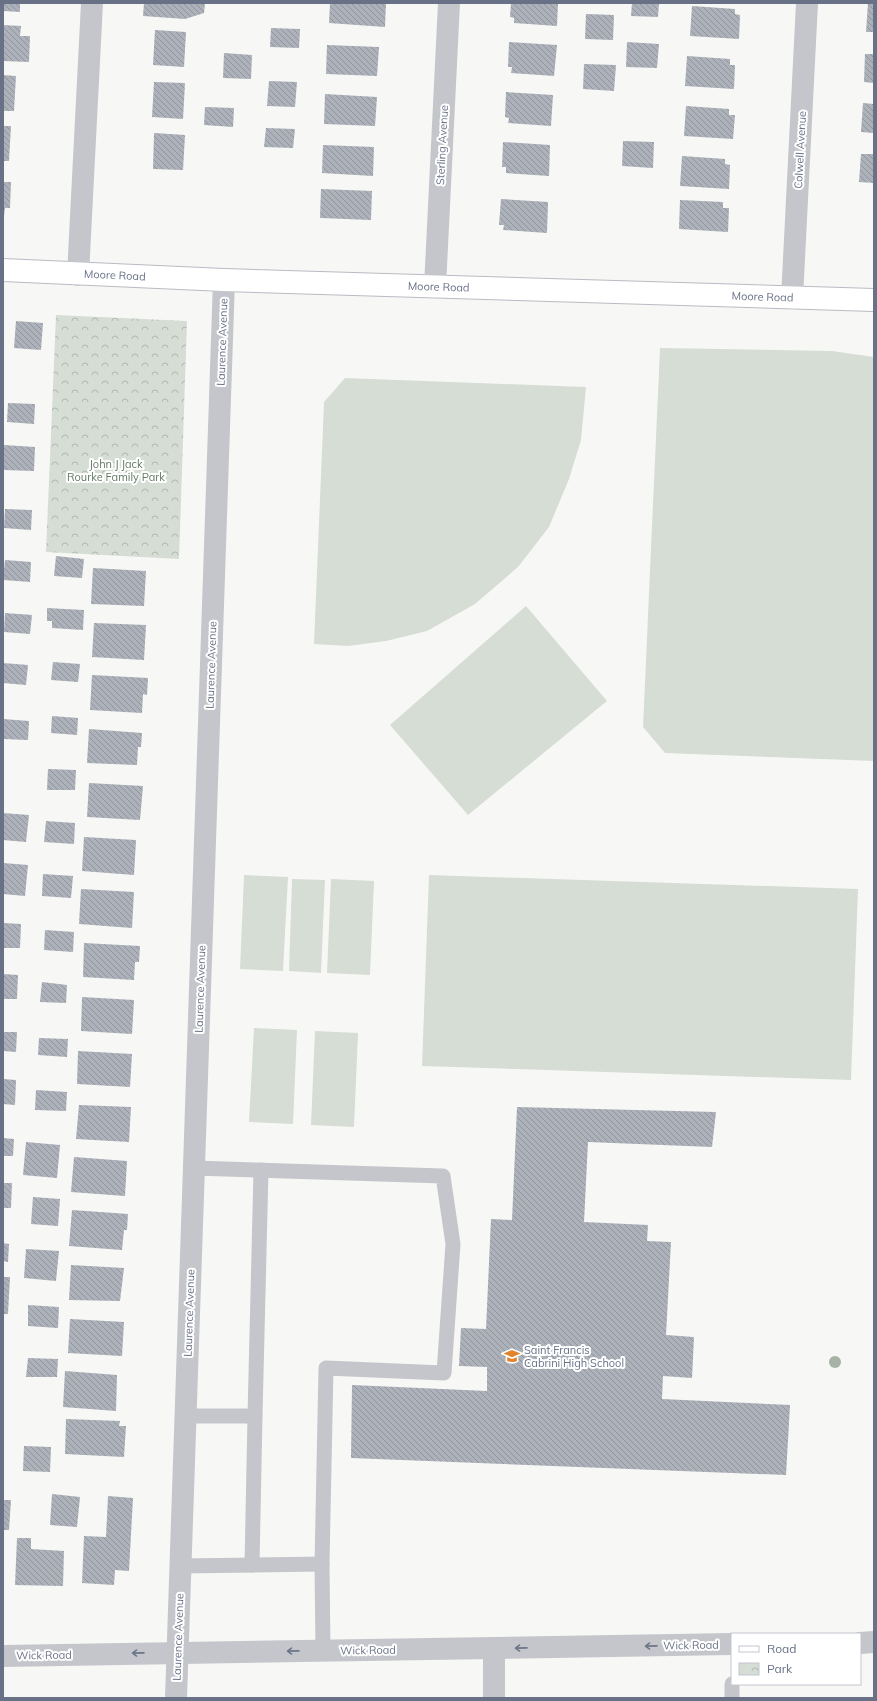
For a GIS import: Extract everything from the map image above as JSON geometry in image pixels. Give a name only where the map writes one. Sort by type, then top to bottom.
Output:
[{"type":"street","points":[[78,274],[92,3]]},
{"type":"street","name":"Sterling Avenue","points":[[435,287],[450,3]]},
{"type":"street","name":"Colwell Avenue","points":[[792,298],[808,3]]},
{"type":"street","name":"Moore Road","points":[[3,270],[224,280],[874,300]]},
{"type":"street","name":"Laurence Avenue","points":[[176,1698],[224,280]]},
{"type":"street","points":[[861,1642],[874,1642]]},
{"type":"street","name":"Wick Road","points":[[3,1656],[731,1644]]},
{"type":"street","points":[[494,1648],[494,1698]]},
{"type":"lane","points":[[194,1168],[443,1176],[453,1244],[444,1373],[326,1368],[322,1564],[322,1651]]},
{"type":"lane","points":[[252,1565],[261,1170]]},
{"type":"lane","points":[[186,1416],[255,1416]]},
{"type":"lane","points":[[180,1566],[322,1564]]},
{"type":"lane","points":[[732,1685],[732,1698]]},
{"type":"green space","name":"John J Jack Rourke Family Park","points":[[56,315],[187,321],[179,559],[46,552]]},
{"type":"green space","points":[[660,348],[832,351],[874,357],[874,761],[665,753],[643,727]]},
{"type":"green space","points":[[345,378],[586,387],[581,440],[569,479],[549,527],[518,567],[475,604],[427,631],[386,641],[348,646],[314,644],[324,402]]},
{"type":"green space","points":[[526,606],[607,701],[468,815],[390,725]]},
{"type":"green space","points":[[244,875],[288,877],[283,971],[240,969]]},
{"type":"green space","points":[[429,875],[858,889],[851,1080],[422,1066]]},
{"type":"green space","points":[[292,879],[325,880],[321,973],[289,971]]},
{"type":"green space","points":[[331,879],[374,881],[370,975],[327,973]]},
{"type":"green space","points":[[254,1028],[297,1030],[293,1124],[249,1122]]},
{"type":"green space","points":[[315,1031],[358,1033],[354,1127],[311,1125]]},
{"type":"building","points":[[3,3],[20,3],[20,12],[3,11]]},
{"type":"building","points":[[144,3],[205,3],[204,13],[185,19],[143,16]]},
{"type":"building","points":[[330,3],[386,3],[385,27],[329,23]]},
{"type":"building","points":[[511,3],[558,3],[557,26],[514,23],[514,18],[510,17]]},
{"type":"building","points":[[632,3],[659,3],[658,17],[631,16]]},
{"type":"building","points":[[868,3],[874,4],[874,32],[866,32]]},
{"type":"building","points":[[692,6],[735,9],[735,14],[740,15],[739,39],[690,36]]},
{"type":"building","points":[[586,14],[614,15],[613,40],[585,39]]},
{"type":"building","points":[[3,25],[21,26],[20,36],[30,36],[29,62],[3,61]]},
{"type":"building","points":[[271,28],[300,29],[299,48],[270,47]]},
{"type":"building","points":[[155,30],[186,32],[184,67],[153,65]]},
{"type":"building","points":[[509,42],[557,45],[554,76],[511,73],[512,67],[508,67]]},
{"type":"building","points":[[627,42],[659,44],[657,68],[626,67]]},
{"type":"building","points":[[327,45],[379,47],[377,76],[326,74]]},
{"type":"building","points":[[224,53],[252,55],[251,79],[223,78]]},
{"type":"building","points":[[865,54],[874,54],[874,83],[864,82]]},
{"type":"building","points":[[687,56],[730,59],[730,65],[735,65],[734,89],[685,86]]},
{"type":"building","points":[[584,64],[616,65],[614,91],[583,89]]},
{"type":"building","points":[[3,75],[16,76],[14,111],[3,111]]},
{"type":"building","points":[[269,81],[297,82],[295,107],[267,106]]},
{"type":"building","points":[[154,82],[185,83],[183,119],[152,117]]},
{"type":"building","points":[[506,92],[553,95],[551,126],[508,123],[509,118],[505,117]]},
{"type":"building","points":[[325,94],[377,97],[375,126],[324,124]]},
{"type":"building","points":[[863,103],[874,104],[874,133],[861,132]]},
{"type":"building","points":[[686,106],[729,109],[729,115],[735,115],[733,139],[684,136]]},
{"type":"building","points":[[205,107],[234,108],[233,127],[204,125]]},
{"type":"building","points":[[3,126],[11,126],[9,161],[3,161]]},
{"type":"building","points":[[266,128],[295,129],[293,148],[264,147]]},
{"type":"building","points":[[154,133],[185,135],[183,170],[153,169]]},
{"type":"building","points":[[623,141],[654,142],[653,168],[622,166]]},
{"type":"building","points":[[503,142],[550,145],[549,176],[506,173],[506,167],[502,167]]},
{"type":"building","points":[[323,145],[374,147],[373,176],[322,173]]},
{"type":"building","points":[[861,154],[874,154],[874,183],[859,182]]},
{"type":"building","points":[[682,156],[725,159],[725,164],[730,165],[729,189],[680,186]]},
{"type":"building","points":[[3,182],[11,182],[10,208],[5,208],[4,216]]},
{"type":"building","points":[[321,189],[372,191],[371,220],[320,218]]},
{"type":"building","points":[[501,199],[548,202],[547,233],[503,230],[504,225],[499,225]]},
{"type":"building","points":[[680,200],[723,202],[723,208],[729,208],[728,232],[679,229]]},
{"type":"building","points":[[16,321],[43,323],[41,350],[14,348]]},
{"type":"building","points":[[8,403],[35,404],[34,424],[7,422]]},
{"type":"building","points":[[4,445],[35,447],[34,471],[3,470]]},
{"type":"building","points":[[5,509],[32,510],[31,530],[4,528]]},
{"type":"building","points":[[56,556],[84,559],[82,578],[54,576]]},
{"type":"building","points":[[5,560],[31,562],[30,582],[3,580]]},
{"type":"building","points":[[93,568],[146,571],[144,606],[91,604]]},
{"type":"building","points":[[47,608],[84,610],[83,630],[52,628],[52,621],[47,621]]},
{"type":"building","points":[[5,613],[32,615],[30,634],[4,632]]},
{"type":"building","points":[[94,623],[146,625],[144,660],[92,657]]},
{"type":"building","points":[[53,662],[80,664],[78,682],[51,680]]},
{"type":"building","points":[[3,663],[28,665],[26,685],[3,683]]},
{"type":"building","points":[[92,675],[148,678],[147,695],[143,694],[142,713],[90,710]]},
{"type":"building","points":[[52,716],[78,718],[77,735],[51,733]]},
{"type":"building","points":[[3,719],[29,721],[28,740],[3,739]]},
{"type":"building","points":[[89,729],[142,733],[141,747],[138,747],[137,765],[87,763]]},
{"type":"building","points":[[48,769],[76,770],[75,790],[47,790]]},
{"type":"building","points":[[89,783],[143,786],[140,820],[87,817]]},
{"type":"building","points":[[3,813],[29,815],[26,842],[3,840]]},
{"type":"building","points":[[46,821],[75,823],[74,844],[44,842]]},
{"type":"building","points":[[84,837],[136,840],[134,875],[82,871]]},
{"type":"building","points":[[3,863],[28,865],[25,896],[3,894]]},
{"type":"building","points":[[43,874],[73,876],[71,898],[42,896]]},
{"type":"building","points":[[81,889],[134,892],[132,928],[79,924]]},
{"type":"building","points":[[3,923],[21,924],[20,948],[3,948]]},
{"type":"building","points":[[45,930],[74,932],[73,952],[44,950]]},
{"type":"building","points":[[84,943],[140,946],[139,962],[135,962],[134,980],[83,977]]},
{"type":"building","points":[[3,974],[18,975],[17,999],[3,999]]},
{"type":"building","points":[[42,982],[67,985],[66,1003],[40,1002]]},
{"type":"building","points":[[82,997],[134,1000],[132,1034],[81,1031]]},
{"type":"building","points":[[3,1032],[17,1032],[16,1052],[3,1051]]},
{"type":"building","points":[[39,1038],[68,1039],[67,1057],[38,1055]]},
{"type":"building","points":[[78,1051],[132,1054],[130,1087],[77,1084]]},
{"type":"building","points":[[3,1079],[16,1080],[15,1105],[3,1104]]},
{"type":"building","points":[[36,1090],[67,1092],[66,1111],[35,1110]]},
{"type":"building","points":[[79,1105],[131,1107],[129,1142],[76,1139]]},
{"type":"building","points":[[517,1107],[716,1112],[712,1147],[588,1142],[584,1222],[648,1225],[647,1241],[671,1242],[666,1335],[694,1337],[692,1378],[663,1376],[662,1399],[790,1405],[786,1475],[351,1458],[352,1385],[487,1391],[487,1367],[459,1366],[461,1328],[486,1329],[491,1219],[512,1220]]},
{"type":"building","points":[[3,1138],[14,1139],[13,1156],[3,1156]]},
{"type":"building","points":[[26,1142],[60,1145],[57,1178],[23,1175]]},
{"type":"building","points":[[74,1157],[127,1161],[125,1196],[71,1192]]},
{"type":"building","points":[[3,1183],[12,1183],[11,1208],[3,1208]]},
{"type":"building","points":[[33,1197],[60,1199],[58,1226],[31,1224]]},
{"type":"building","points":[[72,1210],[128,1214],[127,1230],[124,1230],[122,1250],[69,1246]]},
{"type":"building","points":[[3,1243],[9,1244],[8,1262],[3,1261]]},
{"type":"building","points":[[26,1249],[59,1251],[56,1281],[24,1278]]},
{"type":"building","points":[[71,1265],[124,1268],[120,1301],[69,1300]]},
{"type":"building","points":[[3,1277],[10,1277],[8,1314],[3,1314]]},
{"type":"building","points":[[28,1305],[59,1307],[58,1328],[28,1326]]},
{"type":"building","points":[[70,1319],[124,1322],[122,1356],[68,1353]]},
{"type":"building","points":[[28,1358],[58,1359],[57,1377],[26,1377]]},
{"type":"building","points":[[65,1371],[117,1375],[116,1411],[63,1407]]},
{"type":"building","points":[[66,1419],[120,1421],[119,1426],[126,1426],[124,1457],[65,1454]]},
{"type":"building","points":[[24,1446],[51,1447],[50,1472],[23,1471]]},
{"type":"building","points":[[52,1494],[80,1497],[77,1527],[50,1525]]},
{"type":"building","points":[[108,1496],[133,1498],[129,1571],[115,1570],[114,1585],[82,1583],[84,1536],[106,1537]]},
{"type":"building","points":[[3,1500],[11,1500],[9,1530],[3,1530]]},
{"type":"building","points":[[17,1538],[31,1538],[31,1549],[64,1551],[63,1586],[15,1585]]},
{"type":"place","name":"Saint Francis Cabrini High School","points":[[512,1356]]}]
